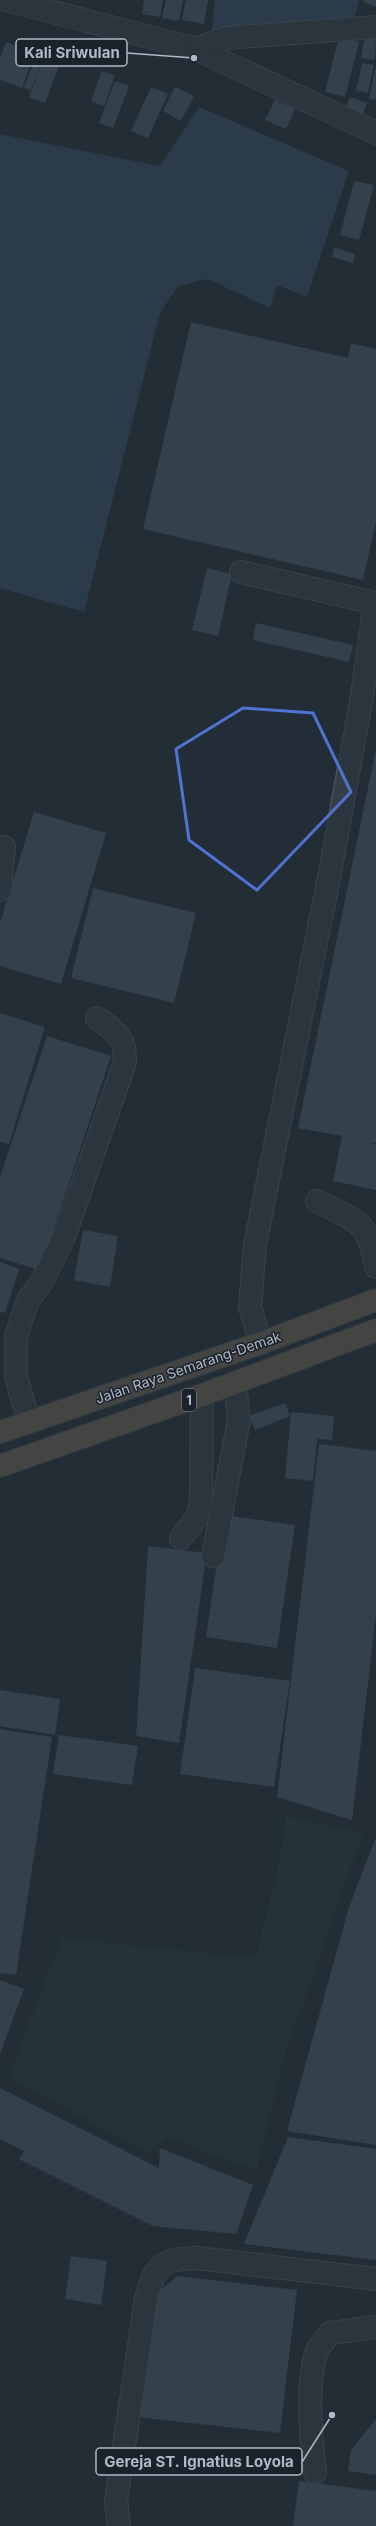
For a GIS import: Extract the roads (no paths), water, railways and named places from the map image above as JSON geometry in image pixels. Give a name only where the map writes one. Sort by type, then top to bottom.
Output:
[{"type":"highway","name":"Jalan Raya Semarang-Demak","points":[[0,1432],[261,1343],[376,1300]]},
{"type":"highway","name":"Jalan Raya Semarang-Demak","points":[[0,1466],[202,1395],[376,1330]]},
{"type":"street","points":[[6,0],[196,48],[376,133]]},
{"type":"street","points":[[196,48],[226,38],[376,27]]},
{"type":"street","points":[[241,572],[376,602],[361,702],[329,878],[255,1245],[250,1307],[261,1343]]},
{"type":"street","points":[[0,890],[4,848]]},
{"type":"street","points":[[29,1422],[16,1377],[16,1336],[28,1300],[40,1284],[64,1237],[125,1062],[126,1049],[119,1034],[97,1018]]},
{"type":"street","points":[[317,1200],[362,1225],[372,1242],[376,1267]]},
{"type":"street","points":[[213,1556],[239,1420],[235,1383]]},
{"type":"street","points":[[181,1538],[197,1517],[201,1501],[202,1395]]},
{"type":"street","points":[[119,2526],[116,2501],[146,2298],[154,2273],[174,2258],[197,2258],[376,2279]]},
{"type":"street","points":[[315,2472],[312,2447],[312,2377],[318,2350],[330,2333],[376,2327]]},
{"type":"water","points":[[215,0],[359,0],[354,21],[211,36]]},
{"type":"water","points":[[199,107],[349,171],[307,297],[277,285],[270,308],[208,279],[178,286],[160,313],[84,612],[0,588],[0,134],[160,166]]},
{"type":"place","name":"Kali Sriwulan","points":[[194,58]]},
{"type":"place","name":"Gereja ST. Ignatius Loyola","points":[[332,2415]]}]
